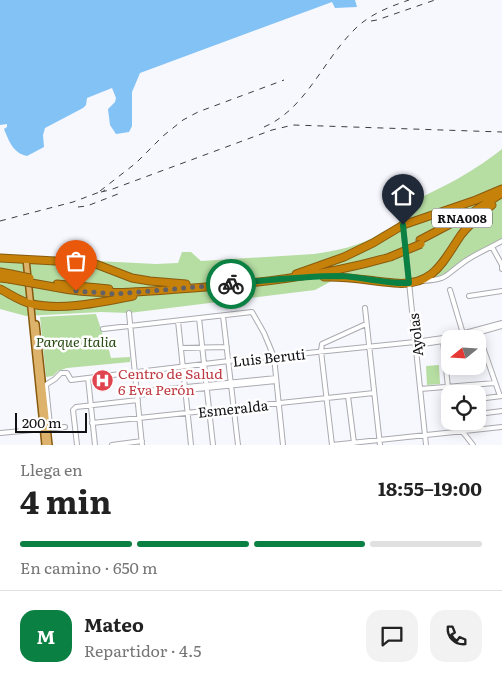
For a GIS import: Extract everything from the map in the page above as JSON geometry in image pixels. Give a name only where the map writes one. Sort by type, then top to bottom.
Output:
[{"type":"highway","name":"RNA008","points":[[403,225],[502,191]]},
{"type":"highway","name":"RNA008","points":[[420,242],[473,212],[502,191]]},
{"type":"highway","name":"RNA008","points":[[0,278],[10,277],[116,294],[297,276],[389,254],[456,227],[502,198]]},
{"type":"highway","points":[[409,283],[418,282],[436,271],[448,257],[462,234],[492,205]]},
{"type":"highway","points":[[297,276],[351,254],[403,225]]},
{"type":"highway","points":[[0,258],[27,259]]},
{"type":"highway","name":"RNA008","points":[[27,259],[93,263],[132,278],[186,284]]},
{"type":"highway","name":"RNA008","points":[[0,272],[10,277]]},
{"type":"highway","name":"RNA008","points":[[76,289],[113,290],[297,276],[341,276],[409,283]]},
{"type":"highway","points":[[0,289],[32,304],[68,306],[178,289]]},
{"type":"main road","points":[[27,259],[49,445]]},
{"type":"main road","points":[[32,304],[42,377],[46,428],[45,445]]},
{"type":"street","name":"Ayolas","points":[[403,225],[426,445]]},
{"type":"street","points":[[418,282],[445,278],[464,262],[502,241]]},
{"type":"street","points":[[492,247],[502,264],[502,269]]},
{"type":"street","points":[[450,290],[461,330]]},
{"type":"street","points":[[469,296],[502,291]]},
{"type":"street","points":[[365,308],[380,445]]},
{"type":"street","points":[[103,329],[252,312],[264,333],[274,357],[283,445]]},
{"type":"street","points":[[112,445],[142,443],[129,313]]},
{"type":"street","points":[[223,316],[238,445]]},
{"type":"street","points":[[199,318],[213,445]]},
{"type":"street","points":[[178,320],[191,445]]},
{"type":"street","points":[[366,324],[322,344],[321,351],[332,445],[474,430]]},
{"type":"street","points":[[484,330],[502,325]]},
{"type":"street","points":[[486,330],[502,325]]},
{"type":"street","points":[[416,343],[441,339]]},
{"type":"street","points":[[416,343],[441,341]]},
{"type":"street","name":"Luis Beruti","points":[[55,379],[61,373],[67,372],[71,380],[321,351],[416,343]]},
{"type":"street","points":[[180,348],[227,347]]},
{"type":"street","points":[[486,355],[501,396],[486,398]]},
{"type":"street","points":[[42,377],[44,380],[55,379]]},
{"type":"street","points":[[88,378],[95,445]]},
{"type":"street","points":[[46,428],[50,424],[46,386],[48,382],[55,379]]},
{"type":"street","points":[[77,445],[73,410],[76,407],[137,394],[276,379]]},
{"type":"street","points":[[469,385],[495,383]]},
{"type":"street","points":[[420,389],[441,388]]},
{"type":"street","points":[[119,391],[137,394]]},
{"type":"street","name":"Esmeralda","points":[[92,423],[374,393]]},
{"type":"street","points":[[348,396],[354,443]]},
{"type":"street","points":[[486,413],[502,411]]},
{"type":"street","points":[[0,433],[65,427]]},
{"type":"street","points":[[486,429],[502,427]]},
{"type":"street","points":[[462,432],[473,445]]},
{"type":"green space","points":[[502,149],[502,241],[464,261],[445,278],[409,283],[341,276],[315,290],[129,313],[101,312],[26,316],[0,309],[0,256],[156,264],[178,263],[182,252],[191,252],[201,261],[314,254],[339,250],[364,242],[395,226],[399,222],[398,208],[464,175]]},
{"type":"green space","name":"Parque Italia","points":[[96,314],[104,343],[109,350],[111,358],[130,357],[130,362],[67,368],[58,371],[53,376],[46,377],[40,317]]},
{"type":"green space","points":[[439,365],[440,384],[427,385],[426,366]]},
{"type":"water","points":[[0,0],[355,0],[357,7],[335,8],[332,2],[140,73],[132,92],[132,126],[129,132],[116,134],[110,125],[108,109],[115,102],[116,98],[112,88],[87,98],[86,105],[83,108],[45,128],[43,135],[44,147],[27,156],[18,152],[12,146],[4,129],[7,127],[7,124],[0,125]]},
{"type":"railway","points":[[264,127],[279,119],[303,96],[355,29],[367,19],[380,12],[409,0]]},
{"type":"railway","points":[[371,21],[435,0]]},
{"type":"railway","points":[[100,191],[136,163],[163,136],[183,120],[198,112],[284,80]]},
{"type":"railway","points":[[101,192],[272,130],[293,125],[502,132]]},
{"type":"railway","points":[[0,221],[73,202],[105,190]]},
{"type":"railway","points":[[78,207],[87,206],[118,194]]},
{"type":"way so far","points":[[76,291],[116,294],[231,284]]},
{"type":"place","name":"Centro de Salud 6 Eva Perón","points":[[102,381]]},
{"type":"route","points":[[231,284],[341,276],[409,283],[403,225]]}]
